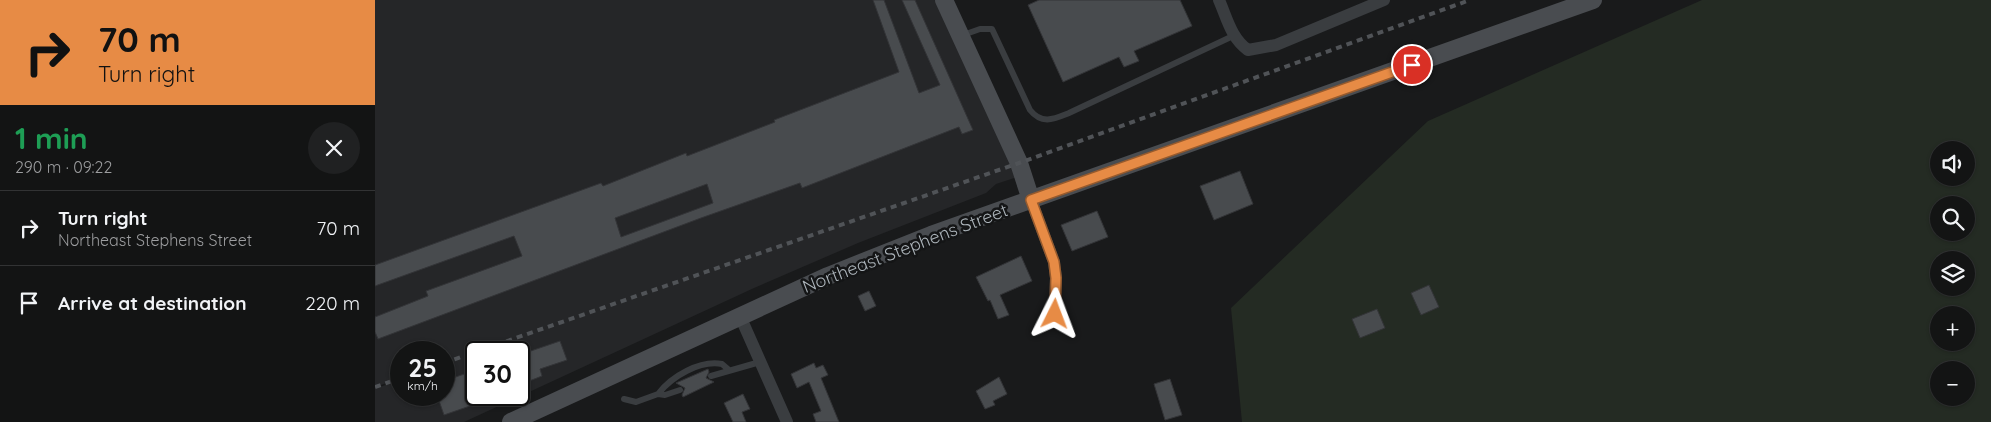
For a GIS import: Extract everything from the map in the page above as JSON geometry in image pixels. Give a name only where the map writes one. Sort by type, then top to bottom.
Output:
[{"type":"main road","points":[[944,0],[1019,163],[1031,200]]},
{"type":"main road","name":"Northeast Stephens Street","points":[[511,422],[829,276],[922,238],[1593,0]]},
{"type":"street","points":[[1219,0],[1233,36],[1239,44],[1248,50],[1276,45],[1384,0]]},
{"type":"street","points":[[1031,200],[1054,262],[1056,278],[1055,314]]},
{"type":"street","points":[[740,316],[787,422]]},
{"type":"lane","points":[[961,36],[980,28],[992,29],[1030,110],[1035,117],[1048,120],[1069,113],[1233,36]]},
{"type":"lane","points":[[711,376],[760,362]]},
{"type":"lane","points":[[625,399],[636,402],[658,394],[671,380],[706,363],[723,364],[729,370]]},
{"type":"lane","points":[[658,394],[665,395],[680,390]]},
{"type":"shaded area","points":[[375,0],[942,0],[1023,175],[996,184],[986,193],[858,243],[754,288],[530,392],[530,341],[465,341],[465,406],[499,406],[464,422],[375,422],[375,389],[390,383],[390,406],[455,406],[455,341],[390,341],[390,382],[375,387]]},
{"type":"shaded area","points":[[1702,0],[1991,0],[1991,422],[1242,422],[1231,308],[1428,121]]},
{"type":"building","points":[[873,0],[884,0],[919,93],[940,85],[902,0],[915,0],[973,130],[962,134],[959,127],[802,188],[800,183],[701,218],[378,339],[375,332],[375,317],[428,296],[426,291],[522,256],[514,236],[375,286],[375,265],[601,183],[603,186],[686,153],[687,156],[899,72]],"holes":[[[707,184],[713,203],[621,237],[615,218]]]},
{"type":"building","points":[[1039,0],[1180,0],[1192,26],[1134,51],[1139,61],[1124,67],[1119,57],[1063,82],[1028,5]]},
{"type":"building","points":[[1240,171],[1253,204],[1214,220],[1200,186]]},
{"type":"building","points":[[1097,211],[1108,237],[1072,251],[1061,225]]},
{"type":"building","points":[[1021,256],[1032,281],[1000,295],[1009,315],[998,319],[990,300],[988,301],[976,277]]},
{"type":"building","points":[[1429,285],[1439,307],[1421,315],[1411,293]]},
{"type":"building","points":[[869,291],[876,306],[865,311],[858,296]]},
{"type":"building","points":[[1377,309],[1385,328],[1360,338],[1352,319]]},
{"type":"building","points":[[560,341],[567,360],[540,369],[542,376],[530,381],[530,351]]},
{"type":"building","points":[[814,363],[816,368],[823,365],[828,375],[821,378],[839,422],[816,422],[813,414],[821,411],[809,382],[797,388],[791,374]]},
{"type":"building","points":[[708,369],[709,372],[706,378],[714,382],[683,397],[685,388],[676,383]]},
{"type":"building","points":[[465,374],[465,406],[470,406],[444,415],[441,406],[455,406],[455,377]]},
{"type":"building","points":[[999,377],[1007,394],[993,401],[995,405],[985,409],[976,391]]},
{"type":"building","points":[[1170,379],[1182,415],[1165,420],[1154,384]]},
{"type":"building","points":[[743,394],[750,409],[742,412],[746,422],[733,422],[724,403]]},
{"type":"railway","points":[[455,359],[1019,163],[1470,0]]},
{"type":"railway","points":[[375,387],[390,382]]},
{"type":"route","points":[[1055,314],[1056,278],[1054,262],[1031,200],[1412,65]]}]
